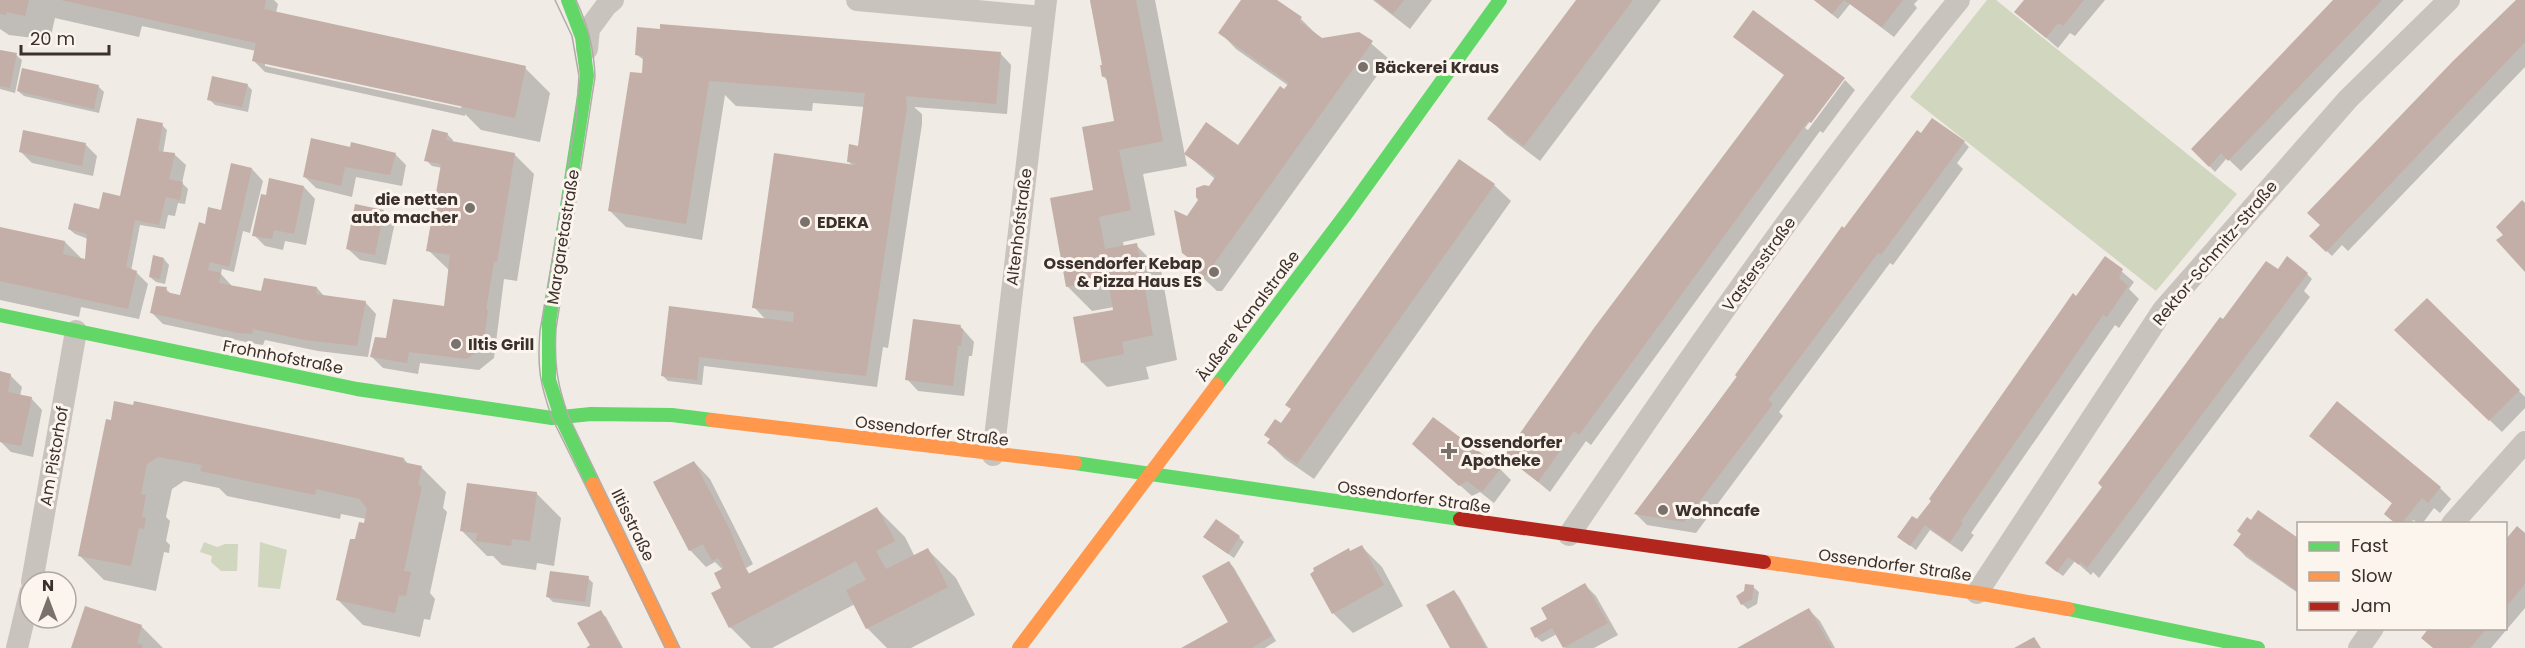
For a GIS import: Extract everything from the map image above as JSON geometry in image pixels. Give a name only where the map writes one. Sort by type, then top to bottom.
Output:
[{"type":"street","name":"Margaretastraße","points":[[561,417],[549,380],[549,323],[582,121],[587,76],[581,31],[568,0]]},
{"type":"street","name":"Margaretastraße","points":[[586,55],[589,29],[606,6],[614,0]]},
{"type":"street","points":[[857,0],[1044,8]]},
{"type":"street","name":"Äußere Kanalstraße","points":[[1019,648],[1349,210],[1500,0]]},
{"type":"street","name":"Vastersstraße","points":[[1569,535],[1684,365],[1895,78],[1959,0]]},
{"type":"street","name":"Rektor-Schmitz-Straße","points":[[1977,593],[2163,310],[2348,99],[2449,0]]},
{"type":"street","name":"Altenhofstraße","points":[[993,455],[1044,8]]},
{"type":"street","name":"Frohnhofstraße","points":[[0,315],[388,395],[561,417]]},
{"type":"street","name":"Am Pistorhof","points":[[34,570],[76,331]]},
{"type":"street","name":"Ossendorfer Straße","points":[[561,417],[591,414],[672,416],[1149,475],[1977,593],[2110,616],[2258,648]]},
{"type":"street","name":"Iltisstraße","points":[[561,417],[672,648]]},
{"type":"street","points":[[2454,522],[2525,442]]},
{"type":"street","points":[[17,648],[21,630]]},
{"type":"street","points":[[2359,648],[2372,630]]},
{"type":"green space","points":[[1987,0],[1996,0],[2237,194],[2156,291],[1910,97]]},
{"type":"green space","points":[[204,542],[217,547],[225,544],[238,544],[237,571],[221,571],[211,562],[212,556],[200,552]]},
{"type":"green space","points":[[260,542],[287,550],[280,589],[258,587]]},
{"type":"building","points":[[0,0],[29,0],[25,16],[7,12],[6,15],[0,14]]},
{"type":"building","points":[[61,0],[266,0],[264,9],[526,66],[515,118],[252,61],[256,43]]},
{"type":"building","points":[[1090,0],[1136,0],[1163,141],[1119,150],[1131,210],[1099,217],[1105,249],[1137,243],[1153,335],[1122,342],[1124,354],[1081,363],[1073,317],[1113,310],[1108,279],[1066,287],[1050,198],[1093,190],[1082,127],[1114,121],[1106,76],[1102,77],[1100,65],[1102,65]]},
{"type":"building","points":[[1241,0],[1277,0],[1302,17],[1299,21],[1322,38],[1359,32],[1373,41],[1206,275],[1199,276],[1197,264],[1182,253],[1174,210],[1187,216],[1198,200],[1196,188],[1209,186],[1216,176],[1184,154],[1206,122],[1238,145],[1280,86],[1284,89],[1289,83],[1218,33]]},
{"type":"building","points":[[1375,0],[1404,0],[1393,14]]},
{"type":"building","points":[[1576,0],[1633,0],[1524,146],[1487,119]]},
{"type":"building","points":[[1814,0],[1844,0],[1832,14]]},
{"type":"building","points":[[1844,0],[1903,0],[1882,27]]},
{"type":"building","points":[[2024,0],[2084,0],[2063,26],[2058,23],[2046,38],[2014,12]]},
{"type":"building","points":[[2333,0],[2382,0],[2228,161],[2221,153],[2209,167],[2191,149]]},
{"type":"building","points":[[2516,0],[2525,0],[2525,42],[2326,252],[2309,236],[2320,225],[2307,213],[2453,61]]},
{"type":"building","points":[[1753,10],[1845,78],[1811,123],[1808,121],[1579,435],[1574,431],[1538,482],[1504,456],[1594,328],[1784,75],[1733,37]]},
{"type":"building","points":[[660,24],[1001,52],[996,104],[906,96],[907,107],[866,376],[699,357],[697,380],[661,376],[669,306],[793,322],[794,312],[752,308],[774,153],[855,165],[855,163],[847,162],[849,144],[858,146],[865,93],[709,81],[686,224],[608,211],[630,72],[642,73],[643,56],[635,55],[637,27],[660,29]]},
{"type":"building","points":[[0,50],[17,53],[10,88],[0,86]]},
{"type":"building","points":[[22,68],[99,85],[94,109],[17,91]]},
{"type":"building","points":[[212,76],[248,84],[242,107],[207,100]]},
{"type":"building","points":[[137,118],[163,123],[158,151],[175,153],[169,179],[183,182],[180,200],[166,197],[159,225],[135,220],[126,267],[137,271],[128,309],[0,281],[0,227],[65,241],[63,254],[85,259],[87,234],[68,229],[74,203],[99,209],[103,192],[120,196]]},
{"type":"building","points":[[1932,118],[1965,141],[1881,255],[1878,253],[1768,400],[1773,404],[1684,522],[1634,514],[1737,377],[1735,375],[1842,226],[1844,228],[1917,130],[1921,133]]},
{"type":"building","points":[[432,129],[448,133],[446,140],[515,153],[497,262],[494,262],[486,310],[488,310],[483,347],[467,359],[409,352],[407,363],[370,357],[375,337],[386,338],[393,299],[444,306],[450,255],[426,251],[441,164],[424,161]]},
{"type":"building","points":[[23,130],[86,143],[82,166],[19,152]]},
{"type":"building","points":[[311,138],[350,147],[351,142],[396,153],[390,175],[345,167],[341,186],[303,177]]},
{"type":"building","points":[[1459,159],[1495,184],[1297,464],[1267,443],[1270,439],[1264,435],[1275,419],[1281,423],[1291,409],[1285,405]]},
{"type":"building","points":[[231,163],[252,168],[229,267],[210,262],[208,270],[221,273],[219,283],[261,291],[264,278],[317,287],[316,294],[366,301],[357,346],[305,340],[253,329],[252,334],[238,333],[150,313],[156,286],[167,287],[166,292],[180,295],[199,222],[205,224],[208,207],[221,210]]},
{"type":"building","points":[[269,178],[304,186],[294,234],[274,230],[272,239],[252,236],[261,194],[266,195]]},
{"type":"building","points":[[2522,200],[2525,203],[2525,272],[2496,240],[2503,235],[2496,227]]},
{"type":"building","points":[[355,204],[384,210],[375,255],[346,249]]},
{"type":"building","points":[[153,255],[164,258],[160,279],[149,277]]},
{"type":"building","points":[[2105,256],[2123,269],[2119,278],[2128,286],[2107,317],[2103,315],[1961,521],[1963,523],[1950,542],[1925,525],[1910,546],[1897,537],[1912,516],[1917,519],[1931,501],[1929,499],[2073,293],[2076,296]]},
{"type":"building","points":[[2287,256],[2308,273],[2087,568],[2068,557],[2057,572],[2045,563],[2102,487],[2098,483],[2220,317],[2223,319],[2266,261],[2278,269]]},
{"type":"building","points":[[2427,298],[2520,390],[2489,421],[2394,330]]},
{"type":"building","points":[[913,319],[961,325],[960,328],[963,329],[961,346],[958,345],[953,386],[905,380]]},
{"type":"building","points":[[0,371],[11,374],[8,392],[32,397],[21,446],[0,442]]},
{"type":"building","points":[[114,401],[133,405],[134,401],[326,441],[404,458],[403,462],[422,466],[418,485],[422,486],[404,571],[411,572],[406,596],[399,595],[395,613],[336,600],[350,539],[355,539],[359,522],[364,523],[367,509],[360,499],[316,489],[315,495],[200,471],[202,465],[158,457],[147,464],[141,494],[146,495],[142,517],[146,518],[144,529],[139,528],[131,566],[78,556],[106,419],[111,420]]},
{"type":"building","points":[[2337,401],[2441,487],[2428,503],[2422,498],[2403,522],[2394,522],[2384,514],[2392,503],[2309,436]]},
{"type":"building","name":"Ossendorfer Apotheke","points":[[1433,417],[1501,468],[1482,492],[1467,481],[1459,486],[1412,444]]},
{"type":"building","points":[[694,461],[730,530],[748,574],[877,507],[895,541],[876,551],[886,569],[928,548],[948,587],[866,629],[846,590],[866,580],[856,561],[729,628],[711,593],[721,588],[714,573],[724,568],[718,558],[712,561],[703,544],[689,551],[653,482]]},
{"type":"building","points":[[467,483],[537,492],[530,541],[512,539],[511,546],[476,541],[477,533],[460,531]]},
{"type":"building","points":[[2258,510],[2297,537],[2297,591],[2233,545],[2241,534],[2237,531],[2247,517],[2251,520]]},
{"type":"building","points":[[1216,519],[1240,536],[1228,554],[1203,537]]},
{"type":"building","points":[[2517,526],[2525,533],[2525,584],[2507,606],[2507,538]]},
{"type":"building","points":[[1362,545],[1384,585],[1332,614],[1310,574],[1314,571],[1313,568],[1349,548],[1350,551]]},
{"type":"building","points":[[1229,561],[1272,636],[1251,648],[1181,648],[1228,622],[1202,576]]},
{"type":"building","points":[[550,571],[589,576],[585,602],[546,597]]},
{"type":"building","points":[[1585,583],[1608,623],[1563,648],[1552,628],[1535,638],[1530,628],[1547,619],[1541,608]]},
{"type":"building","points":[[1745,584],[1754,585],[1752,599],[1741,605],[1736,596],[1744,591]]},
{"type":"building","points":[[1454,590],[1486,648],[1450,648],[1426,605]]},
{"type":"building","points":[[85,606],[142,625],[137,643],[143,645],[142,648],[71,648]]},
{"type":"building","points":[[1809,608],[1832,648],[1737,648],[1787,620]]},
{"type":"building","points":[[601,610],[622,648],[586,648],[590,645],[577,623]]},
{"type":"building","points":[[2427,630],[2485,630],[2470,648],[2433,648],[2421,638]]},
{"type":"building","points":[[2034,637],[2041,648],[2014,648]]},
{"type":"tram line","points":[[555,0],[572,36],[579,76],[576,120],[540,331],[540,375],[552,418],[666,648]]},
{"type":"tram line","points":[[576,0],[590,37],[595,77],[556,329],[557,374],[569,417],[680,648]]},
{"type":"traffic: fast","points":[[568,0],[582,37],[587,76],[549,323],[549,380],[561,417],[593,484]]},
{"type":"traffic: fast","points":[[1217,385],[1349,210],[1500,0]]},
{"type":"traffic: fast","points":[[0,315],[357,389],[552,418],[591,414],[672,415],[712,420]]},
{"type":"traffic: fast","points":[[1075,463],[1460,519]]},
{"type":"traffic: fast","points":[[2068,609],[2258,648]]},
{"type":"traffic: slow","points":[[1019,648],[1217,385]]},
{"type":"traffic: slow","points":[[712,420],[1075,463]]},
{"type":"traffic: slow","points":[[593,484],[672,648]]},
{"type":"traffic: slow","points":[[1764,562],[1977,593],[2068,609]]},
{"type":"traffic: jam","points":[[1460,519],[1764,562]]},
{"type":"place","name":"Bäckerei Kraus","points":[[1363,67]]},
{"type":"place","name":"die netten auto macher","points":[[470,208]]},
{"type":"place","name":"EDEKA","points":[[805,222]]},
{"type":"place","name":"Ossendorfer Kebap & Pizza Haus ES","points":[[1214,272]]},
{"type":"place","name":"Iltis Grill","points":[[456,344]]},
{"type":"place","name":"Ossendorfer Apotheke","points":[[1449,451]]},
{"type":"place","name":"Wohncafe","points":[[1663,510]]}]
